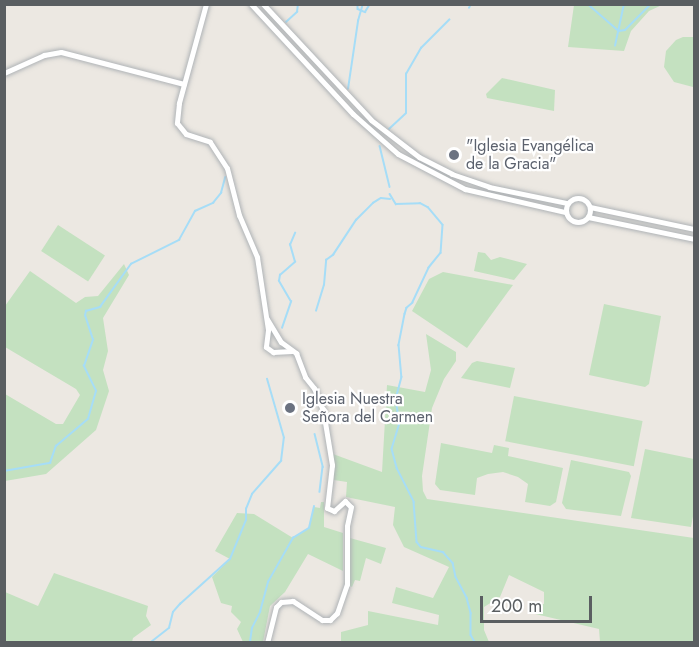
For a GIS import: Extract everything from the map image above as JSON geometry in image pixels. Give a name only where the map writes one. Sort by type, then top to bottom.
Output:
[{"type":"main road","points":[[206,4],[178,103],[179,127],[186,134],[210,142],[227,168],[239,215],[257,257],[267,319],[268,349],[294,351]]},
{"type":"main road","points":[[251,4],[374,135],[398,154],[450,183],[486,195],[565,212],[575,222],[588,217],[694,239]]},
{"type":"main road","points":[[263,4],[340,88],[390,136],[419,157],[452,174],[489,187],[567,203],[579,197],[585,200],[590,207],[694,229]]},
{"type":"main road","points":[[4,73],[44,55],[61,52],[184,84]]},
{"type":"main road","points":[[334,94],[340,88]]},
{"type":"main road","points":[[565,212],[567,203]]},
{"type":"main road","points":[[588,217],[590,207]]},
{"type":"main road","points":[[267,319],[279,340],[294,351],[305,377],[317,393],[327,427],[332,465],[327,508],[334,511],[345,501],[351,507],[348,526],[347,584],[336,614],[330,620],[316,618],[293,600],[280,602],[276,607],[267,642]]},
{"type":"main road","points":[[268,339],[279,340]]},
{"type":"main road","points":[[277,351],[279,340]]},
{"type":"green space","points":[[574,4],[662,5],[649,11],[631,31],[624,51],[568,47]]},
{"type":"green space","points":[[683,37],[694,37],[693,87],[674,82],[664,67],[666,51],[676,40]]},
{"type":"green space","points":[[502,78],[555,90],[554,111],[487,98],[486,94]]},
{"type":"green space","points":[[58,225],[105,255],[88,281],[41,251]]},
{"type":"green space","points":[[478,252],[485,253],[491,260],[500,257],[527,264],[514,280],[474,271]]},
{"type":"green space","points":[[124,264],[129,275],[103,318],[108,351],[103,370],[109,391],[96,430],[46,474],[5,481],[5,394],[56,424],[63,424],[80,395],[76,389],[5,347],[5,306],[30,271],[76,303],[85,297],[98,296]]},
{"type":"green space","points":[[443,272],[513,285],[467,348],[412,311],[429,279]]},
{"type":"green space","points":[[604,304],[661,316],[649,384],[645,387],[589,375]]},
{"type":"green space","points":[[426,334],[456,352],[456,361],[444,379],[432,408],[422,476],[423,491],[427,499],[694,538],[694,642],[600,642],[599,629],[531,613],[531,603],[544,604],[544,592],[509,575],[500,597],[484,607],[484,630],[489,642],[341,642],[341,632],[368,625],[368,611],[438,625],[439,615],[392,603],[396,587],[433,598],[449,567],[404,547],[393,525],[395,507],[346,497],[347,482],[334,480],[333,454],[382,472],[387,385],[425,392],[431,370]]},
{"type":"green space","points":[[477,361],[515,368],[510,388],[461,378],[472,363]]},
{"type":"green space","points":[[514,396],[643,421],[634,466],[505,441]]},
{"type":"green space","points":[[441,443],[492,453],[494,445],[509,448],[508,456],[563,468],[556,502],[550,506],[525,502],[528,484],[518,477],[503,472],[477,478],[475,495],[440,490],[435,484]]},
{"type":"green space","points":[[645,449],[694,459],[694,511],[691,527],[631,518]]},
{"type":"green space","points":[[571,460],[629,472],[631,476],[621,516],[566,509],[562,503]]},
{"type":"green space","points":[[321,502],[324,502],[324,527],[343,533],[343,571],[308,554],[285,592],[270,606],[263,642],[243,642],[237,629],[241,622],[231,612],[232,606],[221,603],[212,577],[230,559],[215,551],[237,513],[254,514],[293,538],[309,528],[314,507],[320,508]]},
{"type":"green space","points":[[350,538],[386,548],[381,564],[366,558],[360,581],[355,580],[352,587],[350,586]]},
{"type":"green space","points":[[54,573],[148,606],[146,616],[151,625],[133,638],[132,642],[5,642],[5,592],[38,606]]},
{"type":"waterway","points":[[286,22],[297,12],[298,4]]},
{"type":"waterway","points":[[358,4],[358,9],[365,12],[370,4]]},
{"type":"waterway","points":[[348,89],[358,21],[363,4]]},
{"type":"waterway","points":[[469,8],[471,4]]},
{"type":"waterway","points":[[588,4],[619,31],[625,30],[651,4]]},
{"type":"waterway","points":[[615,46],[624,4]]},
{"type":"waterway","points":[[389,129],[406,113],[406,74],[421,48],[449,20]]},
{"type":"waterway","points":[[380,146],[390,187]]},
{"type":"waterway","points":[[4,471],[50,463],[56,446],[88,419],[96,391],[84,366],[93,340],[85,316],[86,311],[100,307],[131,264],[179,240],[195,211],[213,203],[221,193],[225,178]]},
{"type":"waterway","points":[[390,194],[396,204],[420,203],[428,207],[443,225],[441,253],[429,268],[413,303],[407,308],[405,314],[399,345],[402,377],[396,399],[400,423],[392,449],[397,468],[414,502],[417,542],[421,547],[443,552],[453,563],[456,577],[467,598],[471,613],[471,635],[475,642]]},
{"type":"waterway","points":[[316,311],[324,285],[326,260],[333,255],[356,220],[373,203],[381,198],[390,199]]},
{"type":"waterway","points":[[282,328],[291,302],[279,281],[280,275],[295,262],[290,245],[295,233]]},
{"type":"waterway","points":[[151,642],[169,628],[173,612],[180,604],[230,559],[246,520],[246,509],[252,494],[281,461],[284,438],[267,379]]},
{"type":"waterway","points":[[315,434],[323,467],[320,492]]},
{"type":"waterway","points":[[250,642],[252,628],[260,612],[268,582],[293,538],[309,528],[314,507]]},
{"type":"place","name":"\"Iglesia Evangélica de la Gracia\"","points":[[454,155]]},
{"type":"place","name":"Iglesia Nuestra Señora del Carmen","points":[[290,408]]}]
